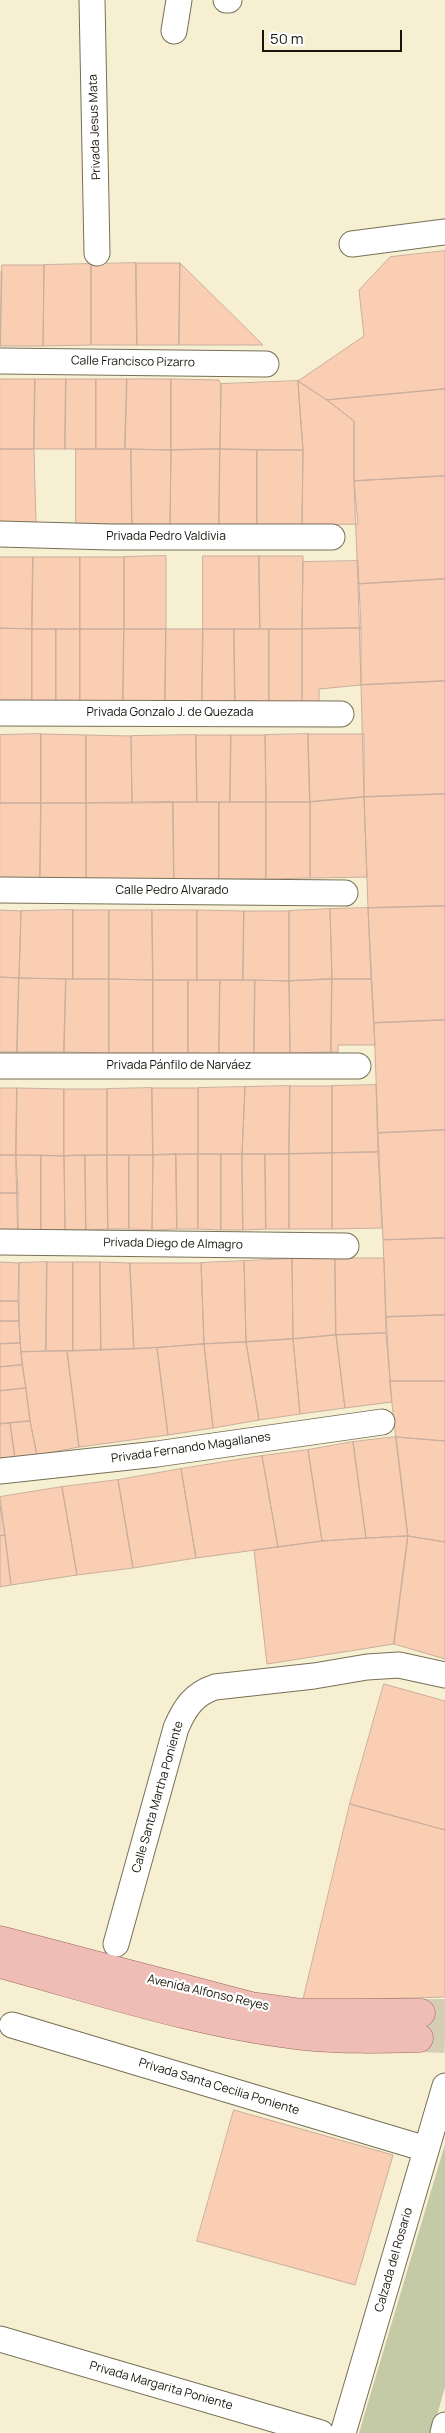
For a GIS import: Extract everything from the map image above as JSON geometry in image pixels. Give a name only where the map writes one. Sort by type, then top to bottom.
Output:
[{"type":"main road","name":"Avenida Alfonso Reyes","points":[[0,1940],[250,2006],[420,2025],[367,2040],[305,2036],[260,2030],[192,2016],[0,1964]]},
{"type":"street","name":"Privada Jesus Mata","points":[[92,0],[97,254]]},
{"type":"street","points":[[174,31],[179,0]]},
{"type":"street","points":[[352,244],[445,232]]},
{"type":"street","name":"Calle Francisco Pizarro","points":[[0,361],[266,364]]},
{"type":"street","name":"Privada Pedro Valdivia","points":[[0,534],[111,537],[332,537]]},
{"type":"street","name":"Privada Gonzalo J. de Quezada","points":[[0,713],[341,714]]},
{"type":"street","name":"Calle Pedro Alvarado","points":[[0,890],[345,893]]},
{"type":"street","name":"Privada Pánfilo de Narváez","points":[[0,1066],[358,1066]]},
{"type":"street","name":"Privada Diego de Almagro","points":[[0,1242],[346,1246]]},
{"type":"street","name":"Privada Fernando Magallanes","points":[[0,1470],[157,1454],[382,1422]]},
{"type":"street","name":"Calle Santa Martha Poniente","points":[[116,1944],[176,1728],[190,1702],[201,1692],[215,1687],[314,1676],[367,1667],[399,1665],[445,1675]]},
{"type":"street","name":"Privada Santa Cecilia Poniente","points":[[12,2025],[426,2149]]},
{"type":"street","name":"Calzada del Rosario","points":[[343,2433],[445,2086]]},
{"type":"street","name":"Privada Margarita Poniente","points":[[0,2339],[321,2433]]},
{"type":"street","points":[[443,2433],[445,2426]]},
{"type":"green space","points":[[445,2144],[445,2387],[432,2433],[359,2433]]},
{"type":"building","points":[[445,251],[445,389],[327,400],[298,381],[364,336],[359,290],[390,257]]},
{"type":"building","points":[[136,263],[180,263],[179,345],[137,345]]},
{"type":"building","points":[[136,263],[137,345],[91,345],[91,264]]},
{"type":"building","points":[[180,263],[263,345],[179,345]]},
{"type":"building","points":[[91,264],[91,345],[43,346],[44,265]]},
{"type":"building","points":[[2,265],[44,265],[43,346],[1,346]]},
{"type":"building","points":[[0,272],[2,272],[0,346]]},
{"type":"building","points":[[0,379],[35,379],[34,449],[0,449]]},
{"type":"building","points":[[35,379],[66,379],[65,449],[34,449]]},
{"type":"building","points":[[66,379],[96,379],[96,449],[65,449]]},
{"type":"building","points":[[96,379],[127,379],[125,449],[96,449]]},
{"type":"building","points":[[127,379],[171,379],[171,450],[125,449]]},
{"type":"building","points":[[171,379],[219,380],[221,384],[220,449],[171,450]]},
{"type":"building","points":[[298,381],[354,421],[354,481],[358,524],[302,525],[303,450]]},
{"type":"building","points":[[298,381],[303,450],[220,449],[221,384]]},
{"type":"building","points":[[445,389],[445,476],[354,481],[354,421],[327,400]]},
{"type":"building","points":[[0,449],[34,449],[36,523],[0,523]]},
{"type":"building","points":[[76,449],[131,449],[132,524],[76,524]]},
{"type":"building","points":[[131,449],[171,450],[170,525],[132,524]]},
{"type":"building","points":[[220,449],[219,525],[170,525],[171,450]]},
{"type":"building","points":[[220,449],[257,450],[257,525],[219,525]]},
{"type":"building","points":[[257,450],[303,450],[302,525],[257,525]]},
{"type":"building","points":[[445,476],[445,579],[358,584],[354,481]]},
{"type":"building","points":[[166,556],[166,629],[124,629],[124,557]]},
{"type":"building","points":[[203,556],[259,556],[260,629],[203,629]]},
{"type":"building","points":[[259,556],[303,556],[302,629],[260,629]]},
{"type":"building","points":[[0,557],[33,557],[32,629],[0,628]]},
{"type":"building","points":[[33,557],[80,557],[80,629],[32,629]]},
{"type":"building","points":[[80,557],[124,557],[124,629],[80,629]]},
{"type":"building","points":[[358,561],[361,628],[302,629],[303,562]]},
{"type":"building","points":[[445,579],[445,681],[361,685],[358,584]]},
{"type":"building","points":[[0,628],[32,629],[32,702],[0,702]]},
{"type":"building","points":[[361,628],[361,685],[319,689],[319,702],[302,702],[302,629]]},
{"type":"building","points":[[32,629],[56,629],[56,702],[32,702]]},
{"type":"building","points":[[56,629],[80,629],[80,702],[56,702]]},
{"type":"building","points":[[80,629],[124,629],[123,701],[80,702]]},
{"type":"building","points":[[124,629],[166,629],[165,702],[123,701]]},
{"type":"building","points":[[166,629],[203,629],[202,702],[165,702]]},
{"type":"building","points":[[203,629],[234,629],[235,701],[202,702]]},
{"type":"building","points":[[234,629],[269,629],[269,702],[235,701]]},
{"type":"building","points":[[269,629],[302,629],[302,702],[269,702]]},
{"type":"building","points":[[445,681],[445,794],[364,797],[361,685]]},
{"type":"building","points":[[41,734],[41,803],[0,803],[0,735]]},
{"type":"building","points":[[41,734],[86,735],[86,803],[41,803]]},
{"type":"building","points":[[308,734],[310,802],[266,802],[265,735]]},
{"type":"building","points":[[308,734],[364,734],[364,797],[310,802]]},
{"type":"building","points":[[86,735],[131,736],[132,803],[86,803]]},
{"type":"building","points":[[196,735],[231,735],[230,802],[197,802]]},
{"type":"building","points":[[196,735],[197,802],[132,803],[131,736]]},
{"type":"building","points":[[231,735],[265,735],[266,802],[230,802]]},
{"type":"building","points":[[445,794],[445,906],[368,908],[364,797]]},
{"type":"building","points":[[364,797],[367,877],[310,878],[310,802]]},
{"type":"building","points":[[173,802],[219,802],[219,879],[174,880]]},
{"type":"building","points":[[173,802],[174,880],[86,880],[86,803]]},
{"type":"building","points":[[219,802],[266,802],[266,879],[219,879]]},
{"type":"building","points":[[266,802],[310,802],[310,878],[266,879]]},
{"type":"building","points":[[0,803],[41,803],[40,881],[0,880]]},
{"type":"building","points":[[41,803],[86,803],[86,880],[40,881]]},
{"type":"building","points":[[445,906],[445,1020],[374,1023],[368,908]]},
{"type":"building","points":[[368,908],[371,979],[332,979],[330,909]]},
{"type":"building","points":[[330,909],[332,979],[289,981],[289,911]]},
{"type":"building","points":[[0,910],[21,911],[19,978],[0,977]]},
{"type":"building","points":[[73,910],[109,910],[109,979],[73,979]]},
{"type":"building","points":[[73,910],[73,979],[19,978],[21,911]]},
{"type":"building","points":[[109,910],[152,910],[153,980],[109,979]]},
{"type":"building","points":[[152,910],[197,910],[197,980],[153,980]]},
{"type":"building","points":[[197,910],[244,911],[243,980],[197,980]]},
{"type":"building","points":[[244,911],[289,911],[289,981],[243,980]]},
{"type":"building","points":[[0,977],[19,978],[17,1052],[0,1052]]},
{"type":"building","points":[[19,978],[66,979],[64,1052],[17,1052]]},
{"type":"building","points":[[66,979],[109,979],[109,1053],[64,1052]]},
{"type":"building","points":[[109,979],[153,980],[153,1053],[109,1053]]},
{"type":"building","points":[[332,979],[371,979],[375,1045],[338,1045],[338,1052],[331,1052]]},
{"type":"building","points":[[332,979],[331,1052],[290,1053],[289,981]]},
{"type":"building","points":[[153,980],[188,980],[188,1053],[153,1053]]},
{"type":"building","points":[[188,980],[220,980],[219,1054],[188,1053]]},
{"type":"building","points":[[220,980],[255,980],[254,1053],[219,1054]]},
{"type":"building","points":[[255,980],[289,981],[290,1053],[254,1053]]},
{"type":"building","points":[[445,1020],[445,1130],[378,1133],[374,1023]]},
{"type":"building","points":[[376,1085],[378,1152],[332,1153],[332,1086]]},
{"type":"building","points":[[290,1086],[332,1086],[332,1153],[289,1154]]},
{"type":"building","points":[[290,1086],[289,1154],[242,1154],[245,1087]]},
{"type":"building","points":[[245,1087],[242,1154],[198,1154],[198,1088]]},
{"type":"building","points":[[0,1088],[17,1088],[16,1155],[0,1155]]},
{"type":"building","points":[[17,1088],[64,1089],[64,1156],[16,1155]]},
{"type":"building","points":[[152,1088],[198,1088],[198,1154],[153,1155]]},
{"type":"building","points":[[152,1088],[153,1155],[107,1155],[107,1089]]},
{"type":"building","points":[[64,1089],[107,1089],[107,1155],[64,1156]]},
{"type":"building","points":[[445,1130],[445,1238],[383,1240],[378,1133]]},
{"type":"building","points":[[378,1152],[382,1228],[332,1229],[332,1153]]},
{"type":"building","points":[[332,1153],[332,1229],[289,1229],[289,1154]]},
{"type":"building","points":[[176,1154],[198,1154],[198,1229],[177,1229]]},
{"type":"building","points":[[176,1154],[177,1229],[152,1230],[153,1155]]},
{"type":"building","points":[[198,1154],[221,1154],[221,1230],[198,1229]]},
{"type":"building","points":[[221,1154],[242,1154],[243,1230],[221,1230]]},
{"type":"building","points":[[242,1154],[265,1154],[266,1229],[243,1230]]},
{"type":"building","points":[[265,1154],[289,1154],[289,1229],[266,1229]]},
{"type":"building","points":[[0,1155],[16,1155],[18,1193],[0,1193]]},
{"type":"building","points":[[16,1155],[41,1155],[41,1230],[18,1230]]},
{"type":"building","points":[[41,1155],[64,1156],[65,1230],[41,1230]]},
{"type":"building","points":[[85,1155],[86,1230],[65,1230],[64,1156]]},
{"type":"building","points":[[85,1155],[107,1155],[108,1229],[86,1230]]},
{"type":"building","points":[[107,1155],[129,1155],[129,1229],[108,1229]]},
{"type":"building","points":[[129,1155],[153,1155],[152,1230],[129,1229]]},
{"type":"building","points":[[0,1193],[18,1193],[18,1230],[0,1230]]},
{"type":"building","points":[[445,1238],[445,1315],[386,1317],[383,1240]]},
{"type":"building","points":[[335,1258],[336,1335],[293,1339],[292,1259]]},
{"type":"building","points":[[335,1258],[384,1258],[386,1333],[336,1335]]},
{"type":"building","points":[[292,1259],[293,1339],[246,1342],[244,1261]]},
{"type":"building","points":[[244,1261],[246,1342],[204,1344],[201,1263]]},
{"type":"building","points":[[0,1262],[19,1263],[18,1301],[0,1301]]},
{"type":"building","points":[[47,1262],[73,1262],[73,1351],[46,1351]]},
{"type":"building","points":[[47,1262],[46,1351],[21,1352],[19,1263]]},
{"type":"building","points":[[73,1262],[100,1262],[101,1350],[73,1351]]},
{"type":"building","points":[[100,1262],[130,1263],[134,1349],[101,1350]]},
{"type":"building","points":[[130,1263],[201,1263],[204,1344],[134,1349]]},
{"type":"building","points":[[0,1301],[18,1301],[19,1321],[0,1321]]},
{"type":"building","points":[[445,1315],[445,1381],[390,1381],[386,1317]]},
{"type":"building","points":[[0,1321],[19,1321],[20,1343],[0,1344]]},
{"type":"building","points":[[386,1333],[392,1402],[345,1408],[336,1335]]},
{"type":"building","points":[[336,1335],[345,1408],[300,1414],[293,1339]]},
{"type":"building","points":[[293,1339],[300,1414],[259,1420],[246,1342]]},
{"type":"building","points":[[246,1342],[259,1420],[213,1428],[204,1344]]},
{"type":"building","points":[[20,1343],[22,1365],[0,1367],[0,1344]]},
{"type":"building","points":[[204,1344],[213,1428],[168,1435],[157,1348]]},
{"type":"building","points":[[157,1348],[168,1435],[79,1447],[67,1351]]},
{"type":"building","points":[[67,1351],[79,1447],[37,1455],[30,1421],[21,1352]]},
{"type":"building","points":[[22,1365],[26,1388],[0,1391],[0,1367]]},
{"type":"building","points":[[390,1381],[445,1381],[445,1441],[396,1437]]},
{"type":"building","points":[[26,1388],[30,1421],[0,1424],[0,1391]]},
{"type":"building","points":[[30,1421],[37,1455],[15,1459],[10,1423]]},
{"type":"building","points":[[10,1423],[15,1459],[0,1460],[0,1424]]},
{"type":"building","points":[[396,1437],[408,1536],[366,1538],[353,1442]]},
{"type":"building","points":[[396,1437],[445,1441],[445,1542],[408,1536]]},
{"type":"building","points":[[353,1442],[366,1538],[322,1541],[308,1450]]},
{"type":"building","points":[[308,1450],[322,1541],[278,1547],[262,1456]]},
{"type":"building","points":[[262,1456],[278,1547],[196,1558],[181,1469]]},
{"type":"building","points":[[181,1469],[196,1558],[133,1568],[118,1480]]},
{"type":"building","points":[[118,1480],[133,1568],[77,1575],[62,1487]]},
{"type":"building","points":[[62,1487],[77,1575],[11,1585],[0,1497]]},
{"type":"building","points":[[0,1505],[5,1535],[0,1536]]},
{"type":"building","points":[[5,1535],[11,1585],[0,1587],[0,1536]]},
{"type":"building","points":[[408,1536],[394,1644],[267,1664],[254,1550],[322,1541]]},
{"type":"building","points":[[408,1536],[445,1542],[445,1659],[394,1644]]},
{"type":"building","points":[[384,1684],[445,1701],[445,1830],[350,1804]]},
{"type":"building","points":[[350,1804],[445,1830],[445,1997],[303,2001]]},
{"type":"building","points":[[234,2110],[393,2155],[355,2285],[197,2241]]},
{"type":"tunnel","points":[[421,2013],[445,2013]]},
{"type":"tunnel","points":[[419,2038],[445,2039]]}]
